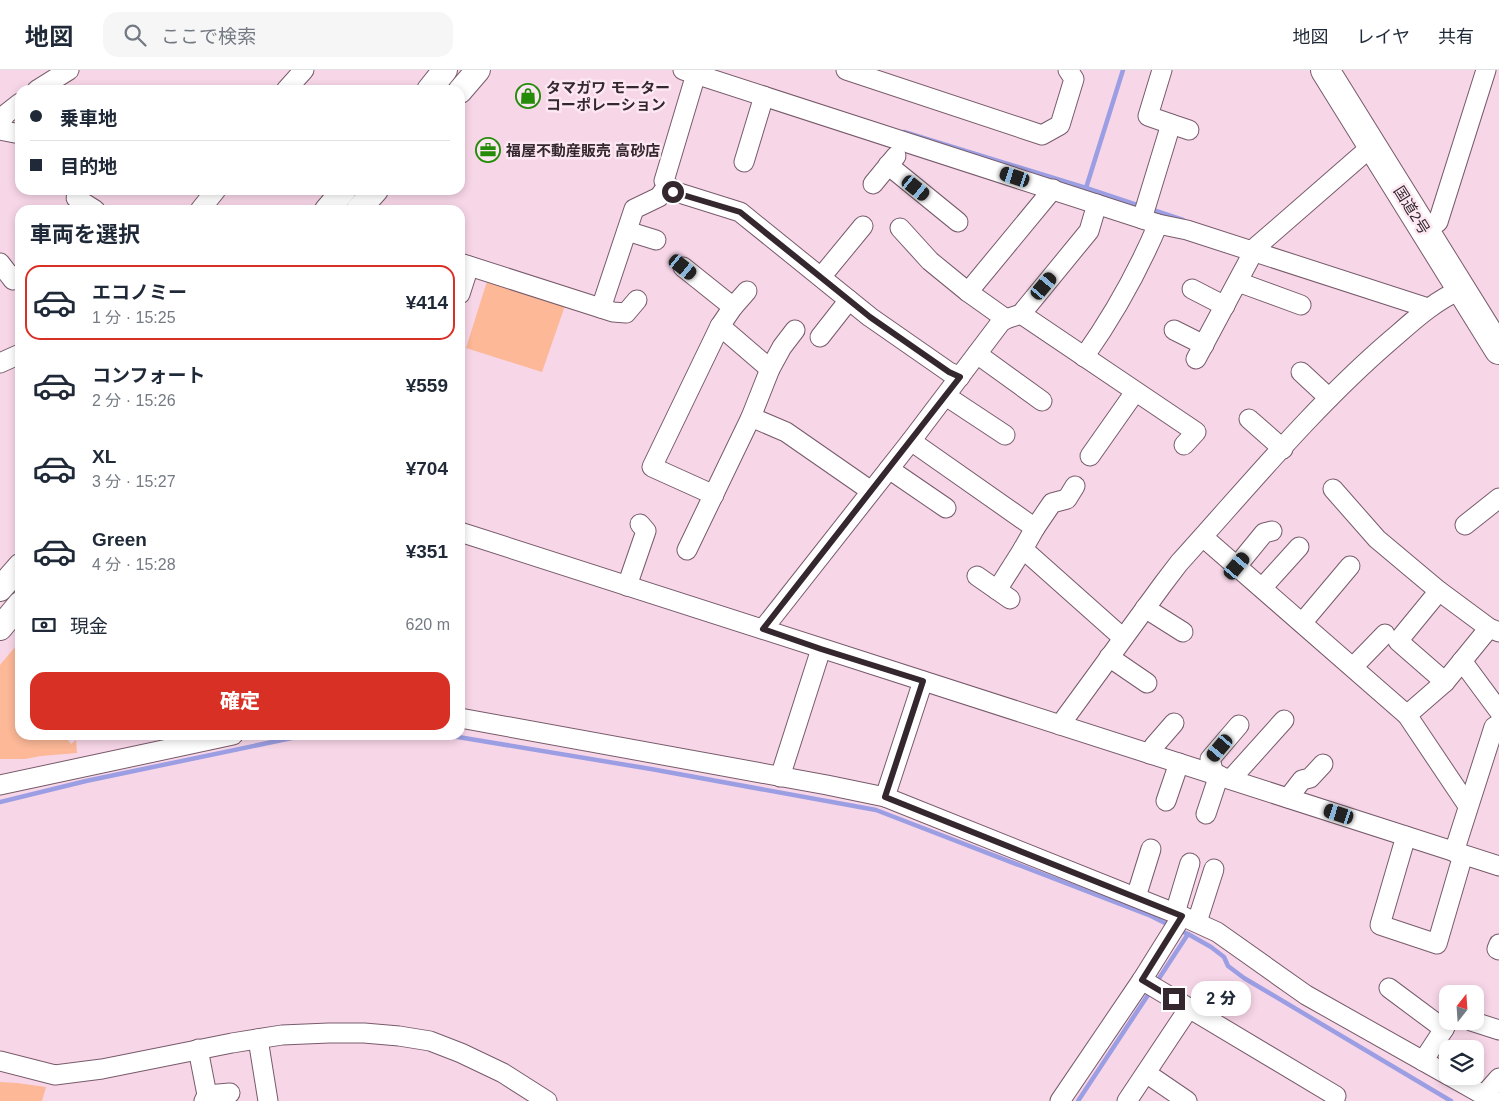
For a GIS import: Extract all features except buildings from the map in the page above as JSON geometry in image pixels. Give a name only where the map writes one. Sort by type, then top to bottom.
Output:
[{"type":"highway","name":"国道2号","points":[[1325,70],[1462,289],[1495,337]]},
{"type":"main road","points":[[432,85],[445,70]]},
{"type":"main road","points":[[465,85],[478,70]]},
{"type":"main road","points":[[332,205],[340,195]]},
{"type":"main road","points":[[362,205],[372,195]]},
{"type":"main road","points":[[0,589],[15,572]]},
{"type":"main road","points":[[0,628],[15,610]]},
{"type":"street","points":[[46,85],[70,70]]},
{"type":"street","points":[[290,85],[304,70]]},
{"type":"street","points":[[854,71],[1042,135],[1060,125],[1074,79],[1068,70]]},
{"type":"street","points":[[1084,357],[1126,292],[1148,214],[1180,127],[1145,115],[1162,70]]},
{"type":"street","points":[[1426,232],[1438,222],[1486,70]]},
{"type":"street","points":[[960,377],[949,372],[870,317],[740,212],[673,192],[667,186],[664,181],[690,72],[1097,204],[1148,214],[1187,230],[1256,247],[1428,308]]},
{"type":"street","points":[[744,162],[764,96]]},
{"type":"street","points":[[0,123],[6,114],[15,107]]},
{"type":"street","points":[[0,130],[15,133]]},
{"type":"street","points":[[873,184],[900,150],[903,142]]},
{"type":"street","points":[[1174,330],[1200,352],[1256,247],[1372,146]]},
{"type":"street","points":[[888,165],[958,222]]},
{"type":"street","points":[[601,308],[634,209],[659,196],[667,186]]},
{"type":"street","points":[[968,292],[1053,189]]},
{"type":"street","points":[[204,205],[212,195]]},
{"type":"street","points":[[763,629],[946,396],[1000,322],[1014,316],[1089,231],[1097,204]]},
{"type":"street","points":[[821,277],[863,226]]},
{"type":"street","points":[[900,228],[930,261],[968,292],[1014,316],[1084,357],[1196,432],[1184,445]]},
{"type":"street","points":[[627,232],[656,240]]},
{"type":"street","points":[[0,263],[13,280],[15,278]]},
{"type":"street","points":[[465,265],[618,313],[626,313],[637,300]]},
{"type":"street","points":[[683,267],[732,307]]},
{"type":"street","points":[[1238,282],[1301,305]]},
{"type":"street","points":[[1192,289],[1225,306]]},
{"type":"street","points":[[1060,725],[1179,563],[1329,398],[1377,352],[1428,308],[1462,289]]},
{"type":"street","points":[[714,495],[652,467],[720,326],[732,307],[747,291]]},
{"type":"street","points":[[820,337],[849,300]]},
{"type":"street","points":[[720,326],[770,369]]},
{"type":"street","points":[[687,550],[751,417],[770,369],[795,330]]},
{"type":"street","points":[[977,354],[1042,401]]},
{"type":"street","points":[[0,363],[15,356]]},
{"type":"street","points":[[1301,372],[1329,398]]},
{"type":"street","points":[[1101,450],[1135,392]]},
{"type":"street","points":[[946,396],[1004,435]]},
{"type":"street","points":[[751,417],[786,432],[871,491]]},
{"type":"street","points":[[1249,419],[1283,448]]},
{"type":"street","points":[[911,441],[1035,528]]},
{"type":"street","points":[[889,469],[946,508]]},
{"type":"street","points":[[1333,489],[1377,539],[1439,591],[1494,630],[1462,661],[1445,682],[1407,715]]},
{"type":"street","points":[[977,576],[1004,595],[1023,550],[1052,503],[1077,494]]},
{"type":"street","points":[[1465,525],[1488,500]]},
{"type":"street","points":[[627,586],[646,531],[640,524]]},
{"type":"street","points":[[1237,566],[1264,532],[1272,531]]},
{"type":"street","points":[[465,534],[1499,866]]},
{"type":"street","points":[[1203,537],[1407,715],[1468,806]]},
{"type":"street","points":[[1262,588],[1299,547]]},
{"type":"street","points":[[1023,550],[1123,638]]},
{"type":"street","points":[[1302,623],[1350,566]]},
{"type":"street","points":[[1439,591],[1398,640],[1445,682]]},
{"type":"street","points":[[1145,608],[1183,632]]},
{"type":"street","points":[[1353,667],[1385,634]]},
{"type":"street","points":[[780,777],[821,649]]},
{"type":"street","points":[[1109,658],[1147,683]]},
{"type":"street","points":[[1462,661],[1499,711]]},
{"type":"street","points":[[885,797],[923,681]]},
{"type":"street","points":[[465,719],[877,794],[1136,897],[1218,932],[1306,995],[1439,1070]]},
{"type":"street","points":[[1206,814],[1221,776],[1284,720]]},
{"type":"street","points":[[1150,754],[1154,746],[1174,723]]},
{"type":"street","points":[[1406,836],[1380,925],[1437,944],[1459,853],[1468,806],[1494,727],[1499,724]]},
{"type":"street","points":[[1221,776],[1210,759],[1239,725]]},
{"type":"street","points":[[0,785],[210,740]]},
{"type":"street","points":[[1166,801],[1179,763]]},
{"type":"street","points":[[1288,798],[1302,780],[1310,778],[1323,764]]},
{"type":"street","points":[[1136,897],[1151,849]]},
{"type":"street","points":[[1185,917],[1190,863]]},
{"type":"street","points":[[1060,1101],[1150,985],[1185,917],[1214,869]]},
{"type":"street","points":[[1499,944],[1499,950]]},
{"type":"street","points":[[1150,985],[1338,1099]]},
{"type":"street","points":[[1389,988],[1439,1020]]},
{"type":"street","points":[[1127,1101],[1189,1008]]},
{"type":"street","points":[[1484,1025],[1499,1030]]},
{"type":"street","points":[[1423,1061],[1443,1030]]},
{"type":"street","points":[[0,1060],[55,1075],[282,1035],[346,1033],[399,1036],[430,1042],[461,1053],[503,1073],[547,1101]]},
{"type":"street","points":[[258,1039],[268,1101]]},
{"type":"street","points":[[198,1050],[205,1098],[230,1093]]},
{"type":"street","points":[[1146,1074],[1187,1101]]},
{"type":"street","points":[[1466,1085],[1489,1098],[1499,1078]]},
{"type":"shaded area","points":[[489,275],[567,300],[542,372],[466,348]]},
{"type":"shaded area","points":[[15,647],[15,740],[68,740],[71,744],[76,740],[77,753],[25,759],[0,759],[0,665]]},
{"type":"shaded area","points":[[0,1082],[46,1087],[42,1101],[0,1101]]},
{"type":"waterway","points":[[904,132],[1086,188],[1123,70]]},
{"type":"waterway","points":[[1086,188],[1140,206]]},
{"type":"waterway","points":[[1150,209],[1183,220]]},
{"type":"waterway","points":[[465,738],[651,769],[876,810],[1151,916],[1171,926]]},
{"type":"waterway","points":[[0,802],[86,781],[282,740]]},
{"type":"waterway","points":[[1156,983],[1188,934],[1178,930]]},
{"type":"waterway","points":[[1188,934],[1224,957],[1228,966],[1244,978],[1451,1101]]},
{"type":"waterway","points":[[1078,1101],[1150,992]]},
{"type":"place","name":"タマガワ モーター コーポレーション","points":[[528,96]]},
{"type":"place","name":"福屋不動産販売 高砂店","points":[[488,150]]},
{"type":"route","points":[[673,192],[740,212],[870,317],[949,372],[960,377],[763,629],[923,681],[885,797],[1182,916],[1142,980],[1174,999]]}]
